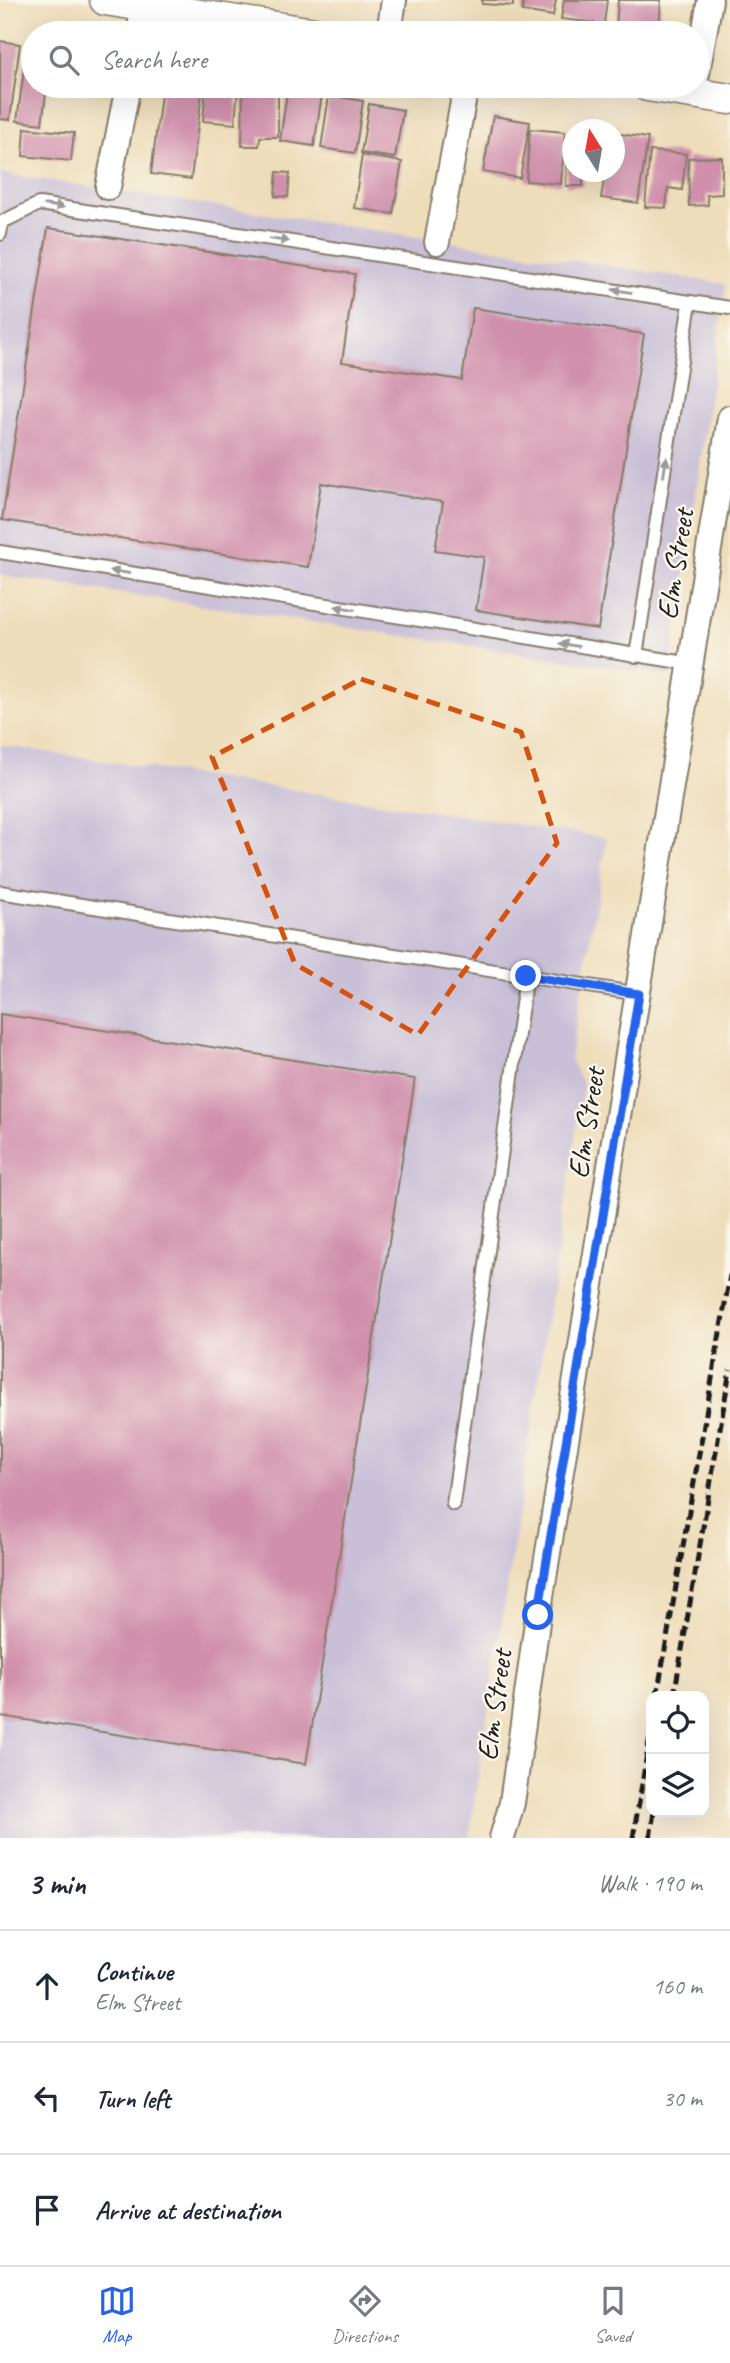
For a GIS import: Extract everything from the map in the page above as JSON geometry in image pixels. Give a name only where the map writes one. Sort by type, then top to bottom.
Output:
[{"type":"street","points":[[105,0],[141,20]]},
{"type":"street","points":[[391,21],[394,0]]},
{"type":"street","points":[[706,21],[710,0]]},
{"type":"street","points":[[709,90],[730,99]]},
{"type":"street","points":[[108,187],[126,98]]},
{"type":"street","points":[[435,252],[464,98]]},
{"type":"street","name":"Elm Street","points":[[502,1838],[512,1803],[538,1615],[730,418]]},
{"type":"lane","points":[[0,233],[2,222],[39,204],[435,252],[730,308]]},
{"type":"lane","name":"Elm Street","points":[[636,656],[690,302]]},
{"type":"lane","points":[[0,552],[692,664]]},
{"type":"lane","points":[[0,892],[639,994]]},
{"type":"lane","points":[[453,1504],[526,976]]},
{"type":"highlighted area","points":[[361,679],[521,732],[557,843],[418,1035],[295,964],[212,757]]},
{"type":"shaded area","points":[[0,173],[726,284],[670,676],[0,575]]},
{"type":"shaded area","points":[[0,745],[607,838],[570,1059],[583,1086],[469,1838],[0,1838]]},
{"type":"building","points":[[482,0],[513,0],[513,6],[482,4]]},
{"type":"building","points":[[524,0],[556,0],[553,16],[522,11]]},
{"type":"building","points":[[564,0],[607,0],[604,21],[561,19]]},
{"type":"building","points":[[618,0],[661,0],[660,21],[616,21]]},
{"type":"building","points":[[0,41],[20,44],[10,120],[0,119]]},
{"type":"building","points":[[21,91],[21,98],[45,98],[42,124],[17,121]]},
{"type":"building","points":[[160,98],[201,98],[191,179],[151,174]]},
{"type":"building","points":[[205,98],[237,98],[235,124],[203,121]]},
{"type":"building","points":[[243,98],[278,98],[278,137],[260,137],[259,146],[242,146]]},
{"type":"building","points":[[286,98],[321,98],[314,146],[280,141]]},
{"type":"building","points":[[329,98],[363,101],[355,153],[321,148]]},
{"type":"building","points":[[369,104],[403,110],[395,158],[361,153]]},
{"type":"building","points":[[493,116],[530,122],[520,178],[483,172]]},
{"type":"building","points":[[25,128],[74,133],[71,161],[23,156]]},
{"type":"building","points":[[530,129],[562,132],[561,184],[526,181]]},
{"type":"building","points":[[625,135],[648,138],[638,203],[601,198],[604,182],[625,182]]},
{"type":"building","points":[[650,151],[686,154],[682,190],[668,188],[666,208],[645,207]]},
{"type":"building","points":[[362,155],[402,162],[393,214],[354,208]]},
{"type":"building","points":[[722,157],[722,194],[707,195],[708,205],[689,206],[688,158]]},
{"type":"building","points":[[277,172],[290,173],[288,197],[275,196]]},
{"type":"building","points":[[566,182],[583,182],[583,186],[566,186]]},
{"type":"building","points":[[48,228],[355,274],[342,362],[462,380],[473,308],[644,334],[598,629],[476,610],[484,557],[435,550],[443,502],[321,483],[308,567],[2,520]]},
{"type":"building","points":[[0,1014],[415,1079],[306,1764],[0,1716]]},
{"type":"railway","points":[[658,1691],[730,1275]]},
{"type":"railway","points":[[675,1691],[730,1370]]},
{"type":"railway","points":[[633,1838],[647,1754]]},
{"type":"railway","points":[[650,1838],[653,1817]]},
{"type":"route","points":[[526,976],[639,994],[538,1615]]}]
